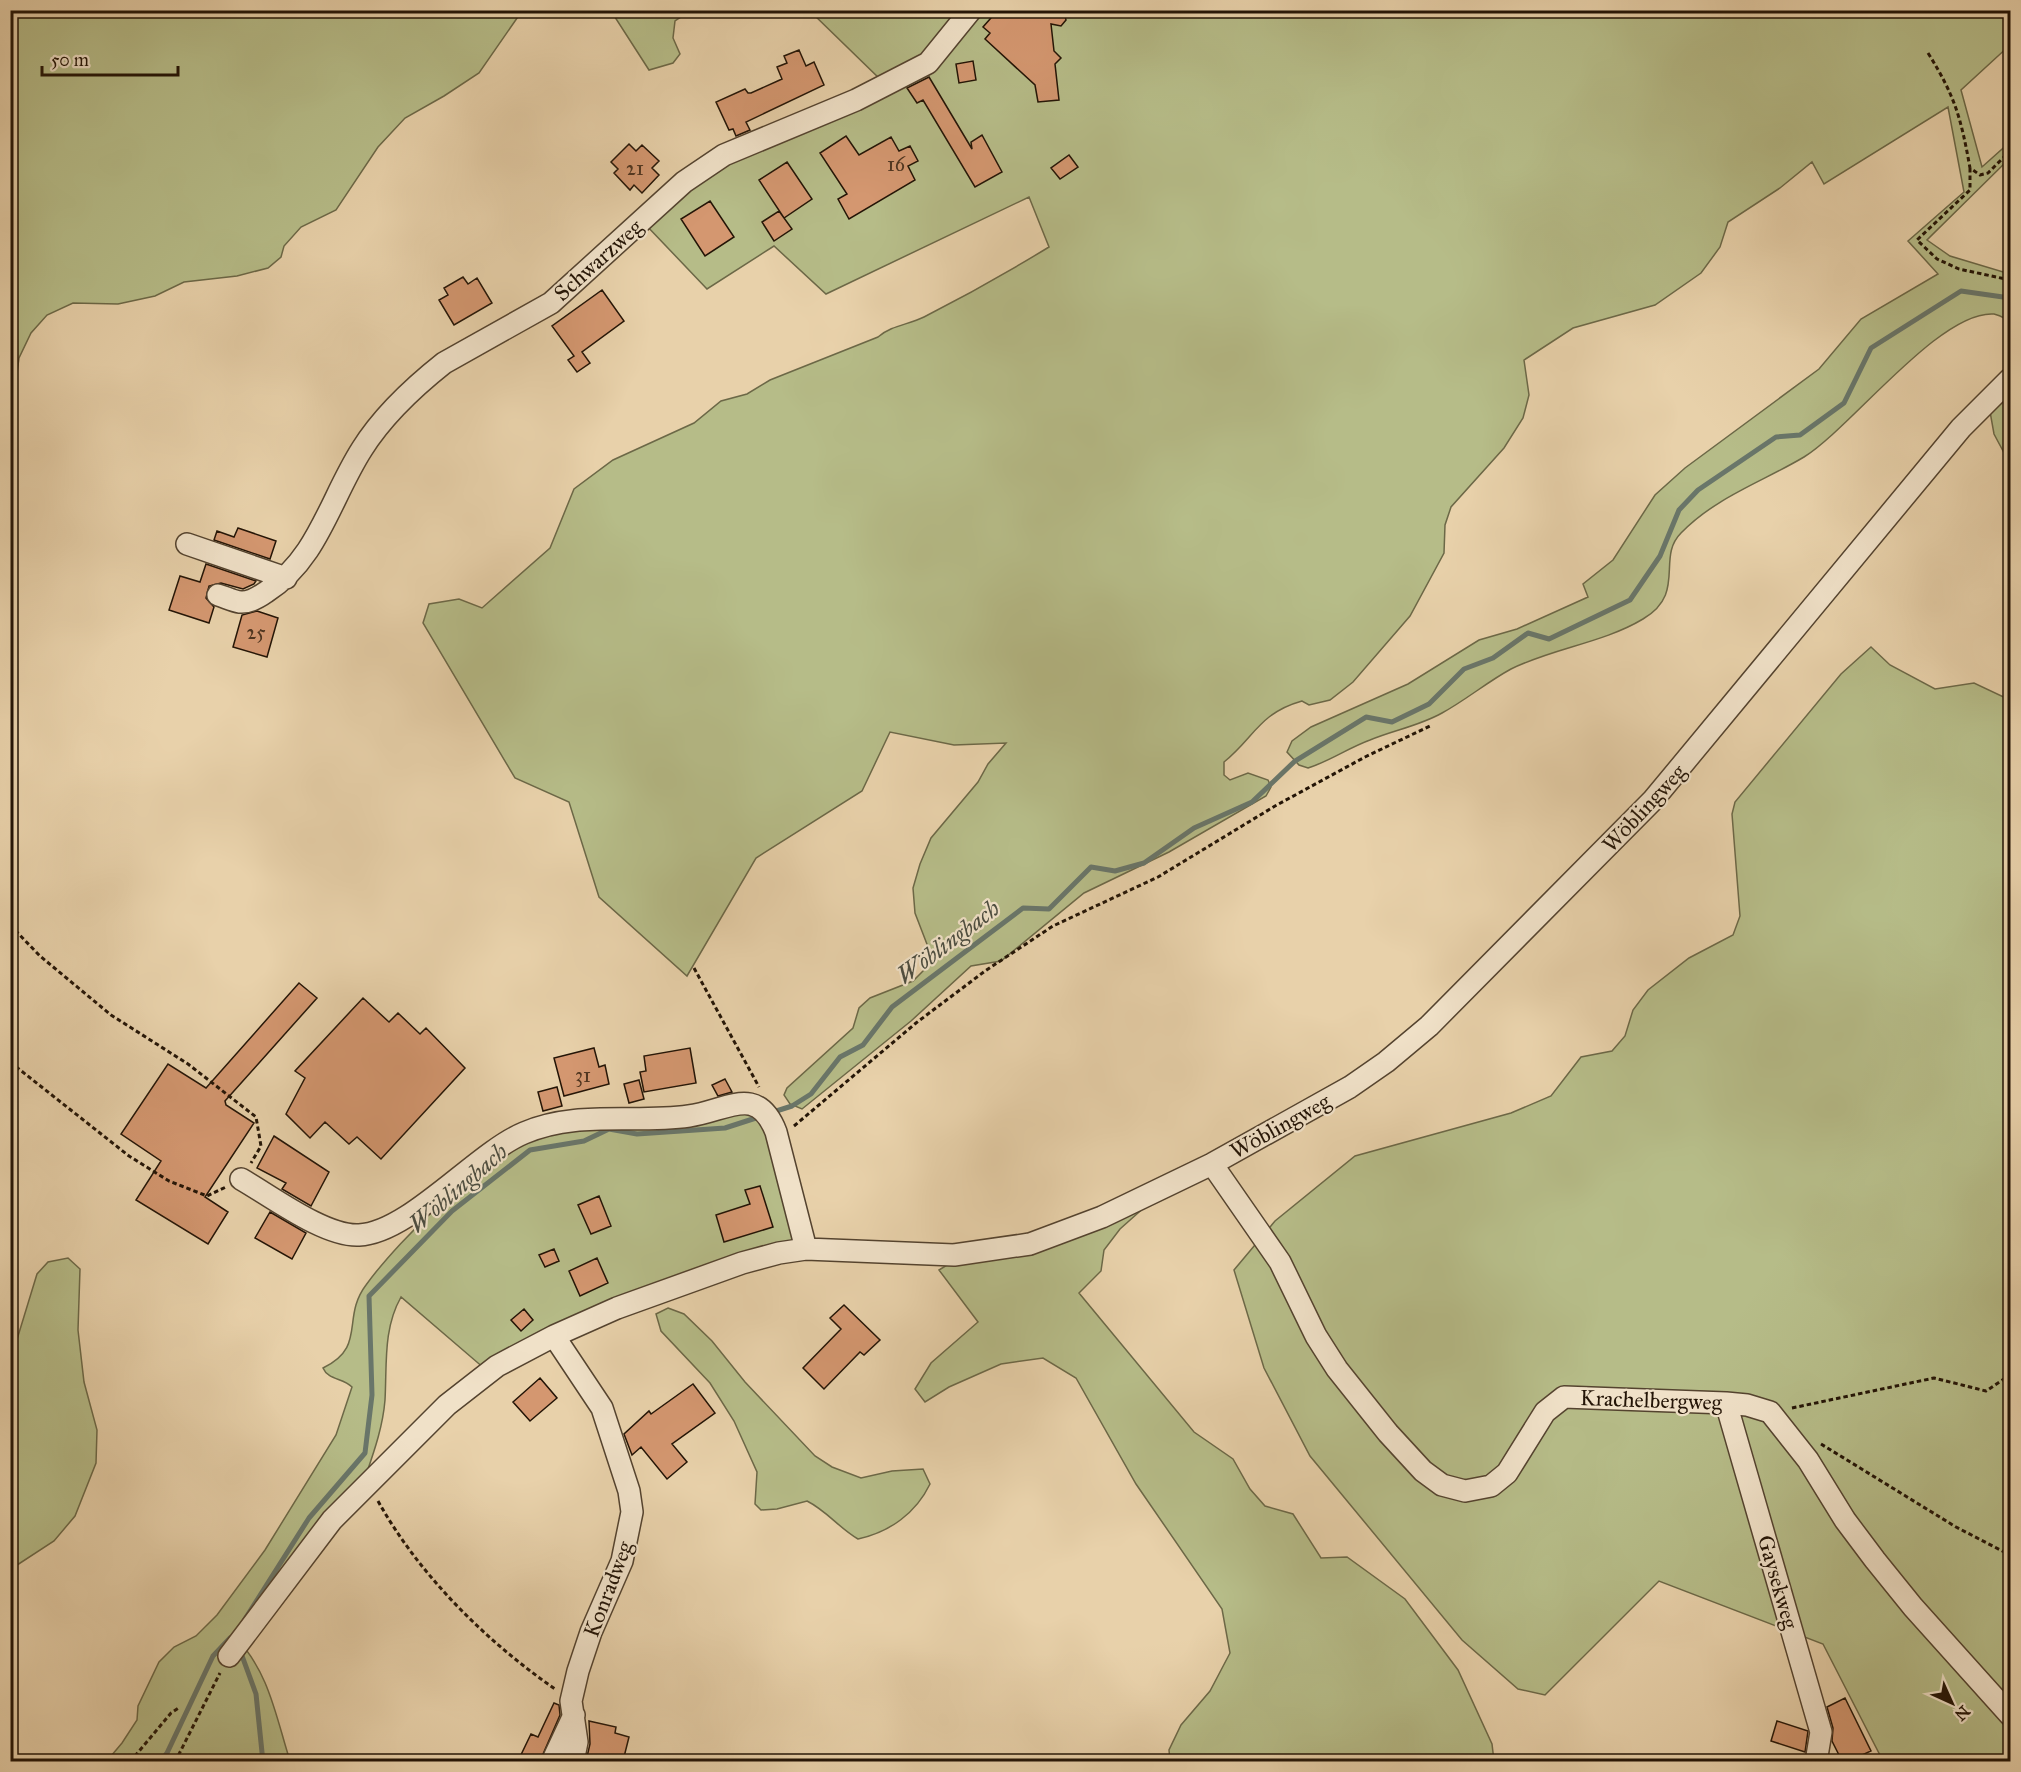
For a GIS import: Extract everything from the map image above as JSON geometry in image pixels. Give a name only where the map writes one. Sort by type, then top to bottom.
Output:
[{"type":"street","name":"Schwarzweg","points":[[218,595],[240,602],[248,602],[286,578],[307,554],[363,448],[382,423],[444,363],[551,303],[684,182],[705,167],[751,142],[856,100],[928,63],[971,10]]},
{"type":"street","name":"Wöblingweg","points":[[229,1656],[332,1520],[368,1483],[475,1381],[497,1366],[554,1336],[617,1308],[732,1266],[779,1253],[806,1249],[954,1255],[1030,1244],[1102,1217],[1212,1164],[1350,1087],[1386,1062],[1429,1026],[1653,800],[1961,428],[2010,379]]},
{"type":"street","points":[[187,544],[286,578]]},
{"type":"street","points":[[241,1179],[328,1229],[359,1235],[391,1224],[424,1203],[500,1147],[522,1134],[545,1125],[580,1119],[692,1116],[739,1103],[769,1119],[806,1249]]},
{"type":"street","name":"Krachelbergweg","points":[[1212,1164],[1280,1262],[1316,1336],[1337,1369],[1388,1433],[1423,1471],[1442,1485],[1465,1491],[1491,1486],[1507,1473],[1545,1412],[1564,1397],[1726,1402],[1770,1412]]},
{"type":"street","name":"Konradweg","points":[[552,1761],[573,1708],[591,1632],[622,1561],[632,1512],[629,1491],[602,1407],[554,1336]]},
{"type":"street","name":"Gaysekweg","points":[[1726,1402],[1821,1732],[1816,1761]]},
{"type":"street","points":[[1770,1412],[1808,1460],[1845,1520],[1881,1568],[2010,1715]]},
{"type":"street","name":"Konradweg","points":[[573,1708],[577,1742],[573,1761]]},
{"type":"path","points":[[1928,53],[1950,88],[1962,123],[1970,168],[1970,190],[1917,240],[1937,259],[1959,268],[2010,280]]},
{"type":"path","points":[[1970,168],[1980,175],[1988,173],[2010,151]]},
{"type":"path","points":[[694,968],[759,1086],[769,1119],[793,1127],[916,1023],[985,971],[1053,926],[1158,877],[1285,800],[1432,724]]},
{"type":"path","points":[[10,925],[40,956],[111,1015],[188,1064],[256,1117],[261,1146],[241,1179],[207,1196],[168,1181],[129,1156],[10,1062]]},
{"type":"path","points":[[1770,1412],[1934,1378],[1986,1391],[2010,1375]]},
{"type":"path","points":[[1819,1443],[1956,1527],[2010,1556]]},
{"type":"path","points":[[368,1483],[403,1540],[463,1611],[573,1708]]},
{"type":"path","points":[[175,1761],[229,1656]]},
{"type":"path","points":[[130,1761],[171,1713],[180,1707]]},
{"type":"green space","points":[[11,10],[522,11],[479,73],[405,118],[378,147],[336,210],[301,227],[284,246],[281,257],[268,268],[237,276],[184,282],[155,296],[118,304],[73,303],[47,315],[31,333],[19,358],[17,373],[11,382]]},
{"type":"green space","points":[[611,11],[690,11],[675,21],[673,38],[680,54],[673,63],[649,70]]},
{"type":"green space","points":[[810,11],[962,11],[924,57],[881,80]]},
{"type":"green space","points":[[976,11],[2010,11],[2010,45],[1961,90],[1982,167],[2010,142],[2010,158],[1927,240],[1950,256],[2010,274],[2010,321],[1994,314],[1972,318],[1948,331],[1896,373],[1846,422],[1804,457],[1724,500],[1695,520],[1674,543],[1668,587],[1664,598],[1656,609],[1643,619],[1611,634],[1511,669],[1451,708],[1424,721],[1362,743],[1308,768],[1299,765],[1287,752],[1292,741],[1311,727],[1408,684],[1479,640],[1517,629],[1588,597],[1583,584],[1613,560],[1655,495],[1685,468],[1819,369],[1861,319],[1938,274],[1908,241],[1964,192],[1948,107],[1824,184],[1812,162],[1780,188],[1728,222],[1720,247],[1701,273],[1655,305],[1573,328],[1524,360],[1529,395],[1523,418],[1504,448],[1451,507],[1445,525],[1444,553],[1410,616],[1353,682],[1330,700],[1309,705],[1302,701],[1276,712],[1266,719],[1224,762],[1224,775],[1230,780],[1248,773],[1268,780],[1271,787],[1266,796],[1169,852],[1084,893],[1001,961],[971,966],[911,1021],[802,1109],[790,1104],[784,1095],[787,1088],[853,1028],[859,1008],[870,998],[913,981],[927,967],[930,952],[915,913],[913,888],[920,864],[931,838],[978,782],[988,764],[1006,743],[954,745],[890,732],[862,791],[756,858],[687,976],[599,897],[569,802],[515,778],[423,623],[429,604],[459,599],[482,608],[550,548],[574,489],[613,460],[694,423],[721,401],[747,394],[770,380],[924,317],[1049,247],[1029,197],[826,294],[774,246],[707,289],[645,224],[707,170],[901,83]]},
{"type":"green space","points":[[2010,387],[2010,464],[1994,434],[1989,406]]},
{"type":"green space","points":[[1871,647],[1890,665],[1935,689],[1974,683],[2010,700],[2010,1761],[1883,1761],[1823,1644],[1659,1581],[1545,1695],[1518,1689],[1462,1640],[1310,1456],[1264,1368],[1234,1270],[1275,1221],[1355,1156],[1511,1113],[1551,1096],[1581,1057],[1612,1051],[1625,1036],[1633,1010],[1648,990],[1689,958],[1733,935],[1740,916],[1732,814],[1735,802],[1841,674]]},
{"type":"green space","points":[[751,1110],[770,1130],[797,1244],[485,1369],[401,1297],[391,1322],[386,1360],[384,1409],[367,1472],[235,1637],[247,1650],[264,1680],[290,1761],[106,1762],[137,1720],[138,1706],[159,1662],[174,1647],[196,1636],[217,1615],[265,1550],[336,1435],[352,1387],[328,1375],[323,1368],[345,1351],[352,1331],[355,1309],[366,1285],[424,1220],[475,1174],[501,1155],[525,1140],[547,1131]]},
{"type":"green space","points":[[1156,1197],[1120,1229],[1104,1250],[1101,1271],[1079,1293],[1194,1432],[1233,1459],[1250,1489],[1265,1506],[1293,1514],[1321,1558],[1347,1557],[1405,1599],[1458,1670],[1492,1744],[1494,1761],[1170,1761],[1169,1750],[1181,1725],[1210,1691],[1230,1653],[1222,1609],[1136,1484],[1076,1378],[1043,1358],[1001,1364],[949,1387],[925,1402],[915,1389],[931,1363],[978,1322],[939,1270],[955,1260]]},
{"type":"green space","points":[[68,1258],[80,1269],[78,1330],[84,1382],[97,1430],[96,1463],[75,1516],[54,1541],[11,1569],[11,1359],[37,1274],[48,1262]]},
{"type":"green space","points":[[668,1308],[684,1314],[712,1341],[745,1382],[815,1456],[832,1467],[861,1478],[892,1471],[923,1469],[930,1484],[917,1504],[901,1520],[881,1532],[858,1539],[807,1501],[777,1509],[761,1510],[755,1504],[757,1472],[734,1421],[710,1383],[661,1331],[656,1314]]},
{"type":"building","points":[[998,10],[1064,12],[1066,20],[1061,26],[1051,24],[1054,51],[1061,58],[1055,64],[1059,100],[1038,102],[1035,85],[985,39],[990,33],[983,27]]},
{"type":"building","points":[[799,50],[806,66],[814,62],[824,85],[746,122],[750,130],[736,136],[733,129],[729,130],[716,102],[745,89],[751,93],[782,79],[777,67],[787,63],[784,56]]},
{"type":"building","points":[[973,61],[976,80],[959,83],[956,64]]},
{"type":"building","points":[[929,77],[972,149],[971,142],[982,135],[1002,172],[975,187],[923,100],[917,103],[907,88]]},
{"type":"building","points":[[846,136],[859,155],[891,137],[899,151],[910,146],[918,161],[908,166],[915,180],[849,219],[838,199],[847,194],[820,153]]},
{"type":"building","points":[[629,144],[636,151],[642,145],[659,161],[652,168],[659,175],[642,193],[634,185],[630,190],[614,173],[618,169],[611,162]]},
{"type":"building","points":[[1069,155],[1078,167],[1060,179],[1051,168]]},
{"type":"building","points":[[787,162],[812,199],[784,218],[759,180]]},
{"type":"building","points":[[710,201],[734,237],[705,256],[681,219]]},
{"type":"building","points":[[779,211],[792,229],[774,241],[762,222]]},
{"type":"building","points":[[463,277],[468,284],[477,278],[492,303],[454,325],[439,300],[448,295],[444,288]]},
{"type":"building","points":[[602,290],[624,321],[582,352],[590,363],[577,372],[568,360],[574,356],[552,326]]},
{"type":"building","points":[[238,528],[276,541],[270,559],[214,540],[217,531],[234,537]]},
{"type":"building","points":[[206,564],[256,581],[243,589],[221,583],[209,586],[206,598],[214,607],[209,623],[169,610],[180,576],[200,582]]},
{"type":"building","points":[[257,611],[278,618],[267,657],[233,647],[242,615]]},
{"type":"building","points":[[299,983],[317,998],[225,1101],[226,1105],[254,1123],[205,1197],[228,1212],[208,1244],[136,1200],[161,1161],[121,1134],[168,1064],[206,1088]]},
{"type":"building","points":[[363,998],[389,1022],[398,1013],[420,1034],[426,1028],[465,1068],[381,1159],[357,1137],[349,1144],[325,1122],[310,1138],[286,1114],[305,1078],[295,1071]]},
{"type":"building","points":[[594,1048],[599,1067],[605,1065],[609,1084],[564,1096],[554,1058]]},
{"type":"building","points":[[690,1048],[696,1083],[644,1092],[640,1072],[646,1071],[644,1056]]},
{"type":"building","points":[[725,1079],[732,1092],[718,1096],[712,1085]]},
{"type":"building","points":[[639,1080],[644,1099],[629,1103],[624,1084]]},
{"type":"building","points":[[557,1087],[562,1106],[543,1111],[538,1092]]},
{"type":"building","points":[[274,1136],[329,1172],[311,1206],[282,1189],[286,1183],[257,1168]]},
{"type":"building","points":[[760,1186],[773,1227],[724,1242],[716,1215],[750,1204],[745,1190]]},
{"type":"building","points":[[599,1196],[611,1226],[591,1234],[578,1205]]},
{"type":"building","points":[[270,1212],[306,1233],[292,1259],[255,1238]]},
{"type":"building","points":[[554,1249],[559,1261],[545,1267],[539,1255]]},
{"type":"building","points":[[597,1258],[608,1283],[580,1296],[569,1271]]},
{"type":"building","points":[[844,1305],[880,1340],[864,1355],[860,1352],[824,1389],[803,1368],[841,1329],[830,1318]]},
{"type":"building","points":[[524,1309],[533,1320],[521,1331],[511,1320]]},
{"type":"building","points":[[540,1378],[557,1398],[530,1421],[513,1402]]},
{"type":"building","points":[[693,1384],[715,1413],[672,1444],[687,1462],[667,1479],[641,1447],[632,1455],[624,1434],[649,1411],[651,1414]]},
{"type":"building","points":[[1845,1698],[1871,1751],[1849,1761],[1842,1761],[1832,1741],[1833,1728],[1827,1707]]},
{"type":"building","points":[[554,1703],[559,1705],[560,1715],[540,1761],[518,1761],[531,1734],[538,1737]]},
{"type":"building","points":[[589,1721],[616,1727],[615,1733],[629,1737],[623,1761],[586,1761],[590,1744]]},
{"type":"building","points":[[1777,1721],[1808,1731],[1805,1752],[1771,1741]]},
{"type":"waterway","name":"Wöblingbach","points":[[770,1113],[792,1106],[811,1094],[840,1057],[863,1045],[892,1007],[1023,908],[1049,909],[1091,867],[1115,871],[1144,863],[1194,828],[1252,802],[1295,761],[1366,717],[1392,722],[1429,704],[1464,669],[1493,658],[1528,633],[1549,639],[1630,600],[1660,556],[1679,510],[1698,490],[1776,437],[1800,435],[1844,403],[1871,348],[1961,291],[2010,298]]},
{"type":"waterway","name":"Wöblingbach","points":[[245,1619],[309,1518],[365,1453],[372,1395],[369,1296],[452,1211],[530,1150],[584,1141],[609,1129],[637,1134],[725,1128],[759,1117]]},
{"type":"waterway","points":[[160,1762],[167,1753],[213,1656],[230,1638]]},
{"type":"waterway","name":"Wöblingbach","points":[[241,1653],[256,1694],[263,1762]]}]
